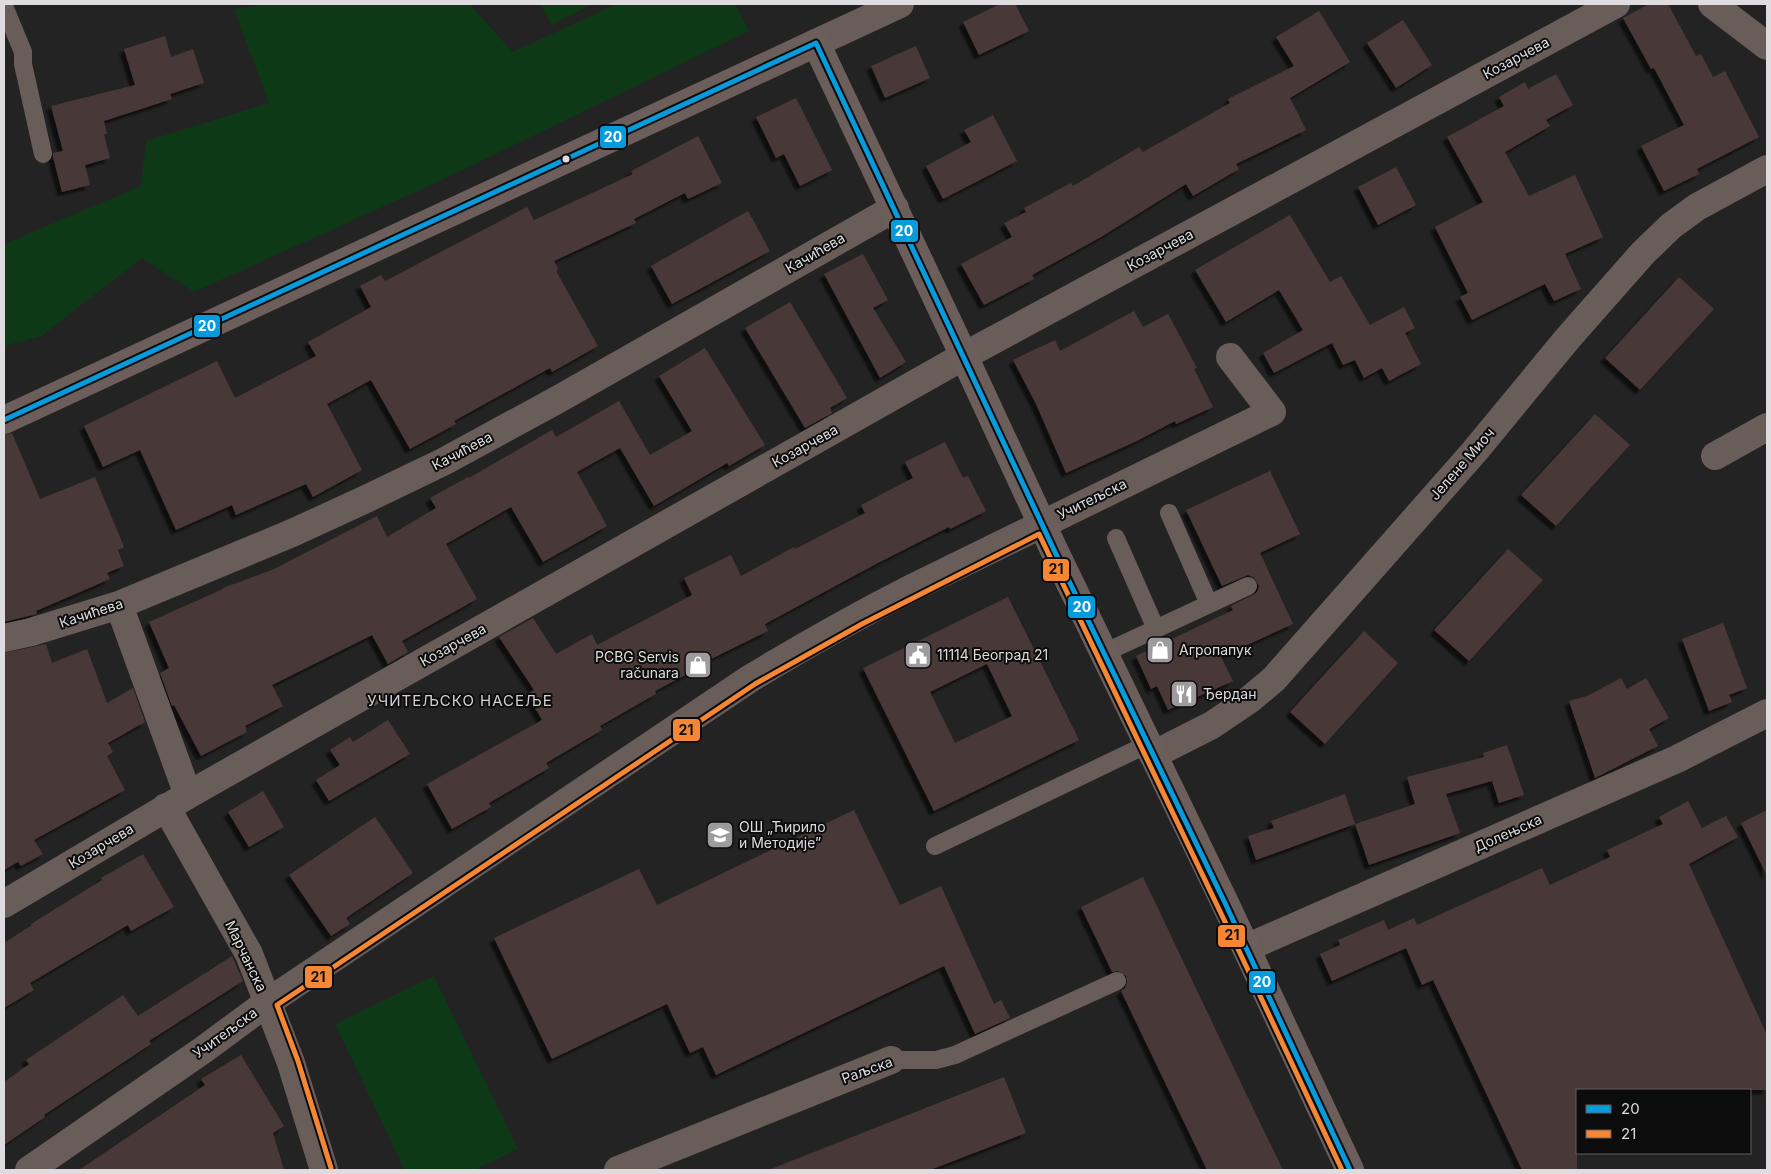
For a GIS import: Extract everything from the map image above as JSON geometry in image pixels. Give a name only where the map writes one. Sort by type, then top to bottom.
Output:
[{"type":"street","points":[[4,420],[900,4]]},
{"type":"street","name":"Козарчева","points":[[4,904],[177,801],[964,356],[1616,4]]},
{"type":"street","points":[[1712,4],[1767,46]]},
{"type":"street","points":[[816,43],[1042,524],[1246,948],[1350,1170]]},
{"type":"street","name":"Јелене Миоч","points":[[1151,750],[1212,725],[1249,700],[1274,679],[1474,452],[1568,338],[1643,253],[1671,226],[1696,207],[1767,169]]},
{"type":"street","name":"Качићева","points":[[4,638],[39,630],[119,605],[292,533],[443,462],[566,395],[895,208]]},
{"type":"street","name":"Учитељска","points":[[29,1170],[203,1050],[268,1002],[751,678],[863,613],[1272,412],[1230,357]]},
{"type":"street","points":[[1715,456],[1767,426]]},
{"type":"street","name":"Марчанска","points":[[119,605],[177,801],[249,954],[291,1063],[324,1170]]},
{"type":"street","name":"Долењска","points":[[1246,948],[1677,759],[1767,713]]},
{"type":"street","name":"Раљска","points":[[618,1170],[891,1060]]},
{"type":"lane","points":[[4,6],[23,52],[23,64],[43,154]]},
{"type":"lane","points":[[1169,513],[1210,604]]},
{"type":"lane","points":[[1116,538],[1156,629]]},
{"type":"lane","points":[[1104,653],[1248,586]]},
{"type":"lane","points":[[935,846],[1151,750]]},
{"type":"lane","name":"Раљска","points":[[891,1060],[936,1060],[955,1055],[1117,981]]},
{"type":"green space","points":[[271,4],[469,4],[513,52],[616,4],[735,4],[749,31],[442,180],[194,292],[142,258],[41,336],[4,346],[4,244],[141,186],[146,141],[269,103],[234,9]]},
{"type":"green space","points":[[540,4],[593,4],[552,25]]},
{"type":"green space","points":[[434,976],[518,1149],[474,1170],[405,1170],[335,1024]]},
{"type":"building","points":[[1000,4],[1015,4],[1029,31],[979,55],[963,22]]},
{"type":"building","points":[[1649,4],[1668,4],[1696,56],[1701,54],[1713,77],[1725,71],[1759,137],[1697,169],[1699,174],[1664,191],[1641,146],[1684,125],[1654,68],[1651,69],[1623,18]]},
{"type":"building","points":[[1319,11],[1350,62],[1290,98],[1306,130],[1236,164],[1239,169],[1193,196],[1186,184],[1101,237],[1032,275],[1034,279],[984,305],[961,264],[1012,237],[1004,223],[1026,212],[1024,208],[1071,183],[1073,186],[1139,147],[1143,152],[1230,103],[1228,99],[1294,66],[1276,37]]},
{"type":"building","points":[[1403,20],[1432,65],[1396,88],[1367,43]]},
{"type":"building","points":[[165,36],[171,57],[193,49],[204,83],[170,94],[172,99],[104,121],[107,134],[104,134],[110,158],[85,165],[90,185],[62,192],[53,153],[63,151],[51,106],[135,85],[124,49]]},
{"type":"building","points":[[916,46],[930,78],[885,98],[871,66]]},
{"type":"building","points":[[1556,74],[1573,105],[1546,120],[1550,126],[1505,152],[1529,196],[1575,175],[1603,237],[1565,254],[1581,289],[1554,301],[1545,284],[1472,320],[1460,297],[1468,293],[1435,227],[1483,202],[1447,137],[1504,106],[1499,97],[1525,82],[1528,89]]},
{"type":"building","points":[[796,98],[832,170],[800,186],[784,154],[776,158],[756,117]]},
{"type":"building","points":[[993,115],[1017,161],[943,199],[926,166],[971,142],[964,130]]},
{"type":"building","points":[[698,136],[722,183],[688,199],[685,193],[634,219],[636,223],[554,261],[558,269],[556,271],[598,346],[552,372],[550,368],[454,421],[456,424],[410,449],[371,380],[327,404],[362,470],[313,497],[306,484],[236,515],[232,505],[176,530],[140,450],[103,467],[84,426],[217,361],[235,398],[316,356],[308,342],[371,307],[360,286],[381,275],[385,281],[527,207],[534,220],[633,174],[631,171]]},
{"type":"building","points":[[1396,167],[1416,205],[1378,225],[1358,187]]},
{"type":"building","points":[[748,211],[770,251],[672,304],[651,266]]},
{"type":"building","points":[[1290,215],[1330,282],[1341,276],[1370,325],[1404,307],[1415,328],[1405,333],[1421,364],[1389,381],[1382,368],[1364,378],[1355,360],[1343,365],[1332,343],[1274,373],[1263,353],[1303,330],[1279,290],[1226,322],[1195,270]]},
{"type":"building","points":[[863,254],[888,300],[873,308],[906,362],[880,378],[824,274]]},
{"type":"building","points":[[1679,277],[1714,309],[1640,390],[1605,358]]},
{"type":"building","points":[[790,302],[847,398],[830,408],[832,413],[805,428],[745,328]]},
{"type":"building","points":[[1134,311],[1143,327],[1168,314],[1197,368],[1194,369],[1213,407],[1176,424],[1175,421],[1137,441],[1066,473],[1036,404],[1013,360],[1055,340],[1060,351]]},
{"type":"building","points":[[705,348],[765,445],[729,466],[727,463],[654,506],[620,448],[577,472],[607,526],[543,562],[511,507],[446,544],[477,599],[402,641],[408,652],[388,664],[372,635],[272,685],[283,706],[245,726],[247,732],[201,756],[174,705],[172,706],[160,673],[169,668],[149,622],[223,588],[272,570],[377,516],[387,537],[436,508],[430,498],[469,478],[552,430],[556,437],[619,401],[650,455],[692,431],[659,376]]},
{"type":"building","points":[[1595,414],[1630,445],[1556,526],[1521,495]]},
{"type":"building","points":[[12,433],[40,499],[95,477],[124,547],[118,550],[124,566],[107,573],[110,579],[36,611],[37,614],[4,622],[4,435]]},
{"type":"building","points":[[945,442],[963,478],[968,476],[986,511],[950,529],[949,527],[876,564],[765,624],[768,631],[711,659],[712,661],[655,691],[656,694],[600,726],[602,730],[546,763],[549,768],[489,803],[491,807],[452,829],[427,784],[542,720],[527,694],[534,690],[499,637],[533,618],[556,654],[592,634],[597,645],[692,595],[684,578],[731,555],[741,576],[794,547],[795,549],[865,513],[861,505],[913,478],[905,462]]},
{"type":"building","points":[[1270,471],[1300,534],[1260,553],[1293,624],[1221,657],[1233,681],[1168,710],[1157,686],[1151,689],[1136,656],[1233,610],[1231,606],[1253,595],[1257,592],[1259,586],[1254,578],[1248,575],[1222,586],[1186,510]]},
{"type":"building","points":[[1508,549],[1543,580],[1469,661],[1434,630]]},
{"type":"building","points":[[1008,597],[1079,740],[934,811],[863,668]],"holes":[[[987,664],[1012,716],[955,743],[930,692]]]},
{"type":"building","points":[[1723,623],[1747,688],[1729,695],[1732,702],[1709,711],[1682,639]]},
{"type":"building","points":[[1364,631],[1398,663],[1325,744],[1290,712]]},
{"type":"building","points":[[46,644],[52,663],[87,649],[107,703],[133,688],[145,722],[108,743],[113,752],[107,756],[125,790],[34,840],[43,854],[21,866],[18,862],[4,870],[4,653]]},
{"type":"building","points":[[1621,678],[1627,689],[1646,678],[1669,718],[1649,729],[1658,746],[1595,778],[1569,701],[1587,696]]},
{"type":"building","points":[[388,720],[410,754],[329,801],[316,780],[340,765],[330,750],[350,737],[353,742]]},
{"type":"building","points":[[1507,745],[1524,795],[1499,803],[1492,781],[1446,794],[1460,833],[1369,865],[1355,824],[1415,804],[1407,777],[1484,757],[1483,753]]},
{"type":"building","points":[[263,791],[284,827],[249,847],[228,812]]},
{"type":"building","points":[[1345,794],[1355,824],[1256,860],[1248,836],[1274,828],[1271,821]]},
{"type":"building","points":[[1688,801],[1702,828],[1726,816],[1738,837],[1689,864],[1767,1035],[1767,1090],[1576,1089],[1577,1170],[1522,1170],[1433,980],[1422,985],[1406,948],[1332,981],[1320,954],[1340,945],[1338,940],[1384,920],[1388,930],[1414,918],[1417,925],[1542,868],[1550,885],[1610,857],[1607,850],[1663,824],[1659,817]]},
{"type":"building","points":[[854,810],[900,905],[941,886],[994,1004],[1001,1000],[1010,1018],[975,1034],[944,966],[716,1075],[703,1047],[690,1053],[667,1004],[552,1059],[494,938],[639,869],[657,905]]},
{"type":"building","points":[[1767,810],[1767,876],[1741,823]]},
{"type":"building","points":[[375,817],[413,873],[346,918],[350,924],[331,936],[289,875]]},
{"type":"building","points":[[143,854],[174,907],[131,931],[128,925],[30,983],[34,990],[4,1008],[4,943],[102,880],[101,878]]},
{"type":"building","points":[[1143,877],[1283,1170],[1207,1170],[1121,991],[1125,988],[1127,982],[1126,976],[1118,971],[1112,972],[1081,907]]},
{"type":"building","points":[[232,956],[243,981],[149,1041],[151,1044],[44,1115],[45,1117],[4,1145],[4,1082],[29,1064],[26,1060],[123,995],[138,1016]]},
{"type":"building","points":[[241,1055],[284,1126],[273,1133],[284,1170],[79,1170],[205,1085],[201,1079]]},
{"type":"building","points":[[1004,1077],[1026,1133],[930,1170],[771,1170],[771,1169]]},
{"type":"transit line","name":"20","points":[[816,43],[1054,550],[1225,903],[1350,1170]]},
{"type":"transit line","name":"20","points":[[4,420],[816,43]]},
{"type":"transit line","name":"21","points":[[331,1168],[298,1061],[277,1005],[755,684],[862,624],[1039,534],[1342,1170]]},
{"type":"place","name":"Агропапук","points":[[1160,650]]},
{"type":"place","name":"11114 Београд 21","points":[[918,655]]},
{"type":"place","name":"PCBG Servis računara","points":[[698,665]]},
{"type":"place","name":"Ђердан","points":[[1184,694]]},
{"type":"place","name":"ОШ „Ћирило и Методије”","points":[[720,835]]},
{"type":"district","name":"УЧИТЕЉСКО НАСЕЉЕ","points":[[460,701]]}]
